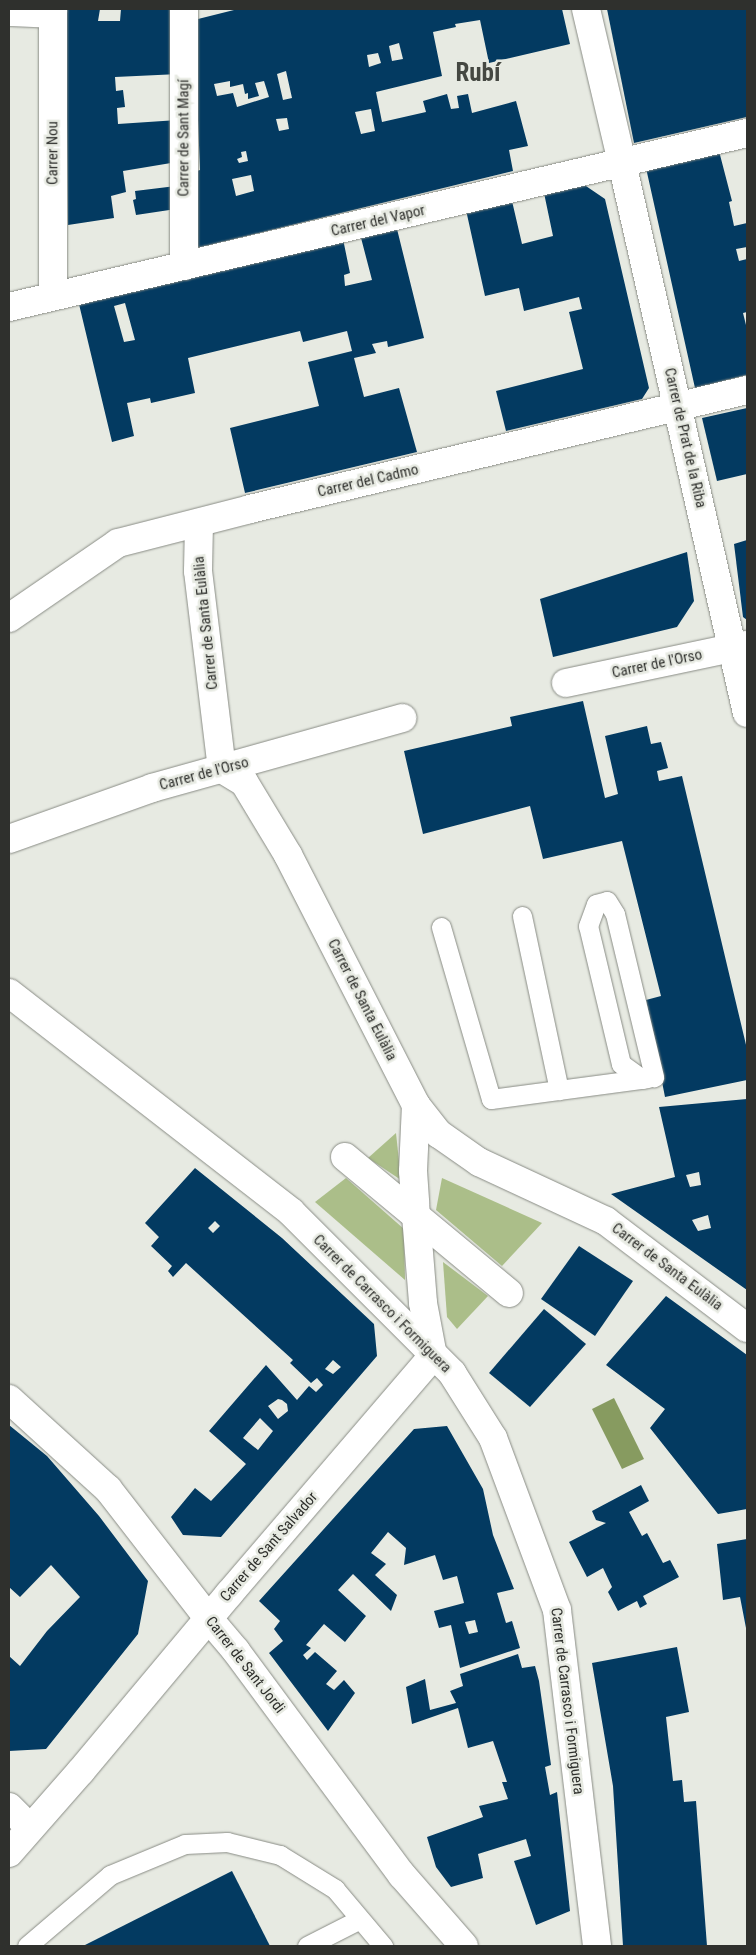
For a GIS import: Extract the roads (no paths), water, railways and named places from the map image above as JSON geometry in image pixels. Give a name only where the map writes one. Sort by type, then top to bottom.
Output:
[{"type":"street","name":"Carrer de Sant Magí","points":[[184,266],[186,9]]},
{"type":"street","name":"Carrer de Prat de la Riba","points":[[586,9],[677,407],[740,647],[747,713]]},
{"type":"street","points":[[9,12],[53,11]]},
{"type":"street","name":"Carrer Nou","points":[[53,11],[53,296]]},
{"type":"street","name":"Carrer del Vapor","points":[[9,307],[747,133]]},
{"type":"street","name":"Carrer del Cadmo","points":[[9,618],[118,543],[747,390]]},
{"type":"street","name":"Carrer de Santa Eulàlia","points":[[199,523],[198,571],[222,769],[244,782],[288,855],[416,1105],[439,1134],[478,1162],[606,1221],[747,1328]]},
{"type":"street","name":"Carrer de l'Orso","points":[[566,683],[740,647]]},
{"type":"street","name":"Carrer de l'Orso","points":[[9,839],[152,788],[402,718]]},
{"type":"street","name":"Carrer de Carrasco i Formiguera","points":[[9,994],[291,1212],[452,1374],[493,1438],[557,1610],[597,1946]]},
{"type":"street","points":[[416,1105],[413,1171],[416,1218],[424,1303],[433,1356]]},
{"type":"street","points":[[345,1157],[416,1218],[435,1230],[509,1293]]},
{"type":"street","name":"Carrer de Sant Salvador","points":[[9,1853],[81,1772],[208,1619],[433,1356]]},
{"type":"street","name":"Carrer de Sant Jordi","points":[[9,1399],[108,1489],[208,1619],[236,1651],[402,1875],[464,1946]]},
{"type":"street","points":[[9,1807],[30,1828]]},
{"type":"lane","points":[[607,902],[615,914],[652,1077],[621,1064],[588,926],[596,904],[607,902]]},
{"type":"lane","points":[[522,916],[559,1090]]},
{"type":"lane","points":[[441,927],[491,1099],[652,1077]]},
{"type":"lane","points":[[27,1946],[110,1875],[185,1844],[227,1842],[280,1855],[336,1889],[383,1946]]},
{"type":"lane","points":[[307,1946],[360,1919]]},
{"type":"district","name":"Rubí","points":[[478,73]]}]
